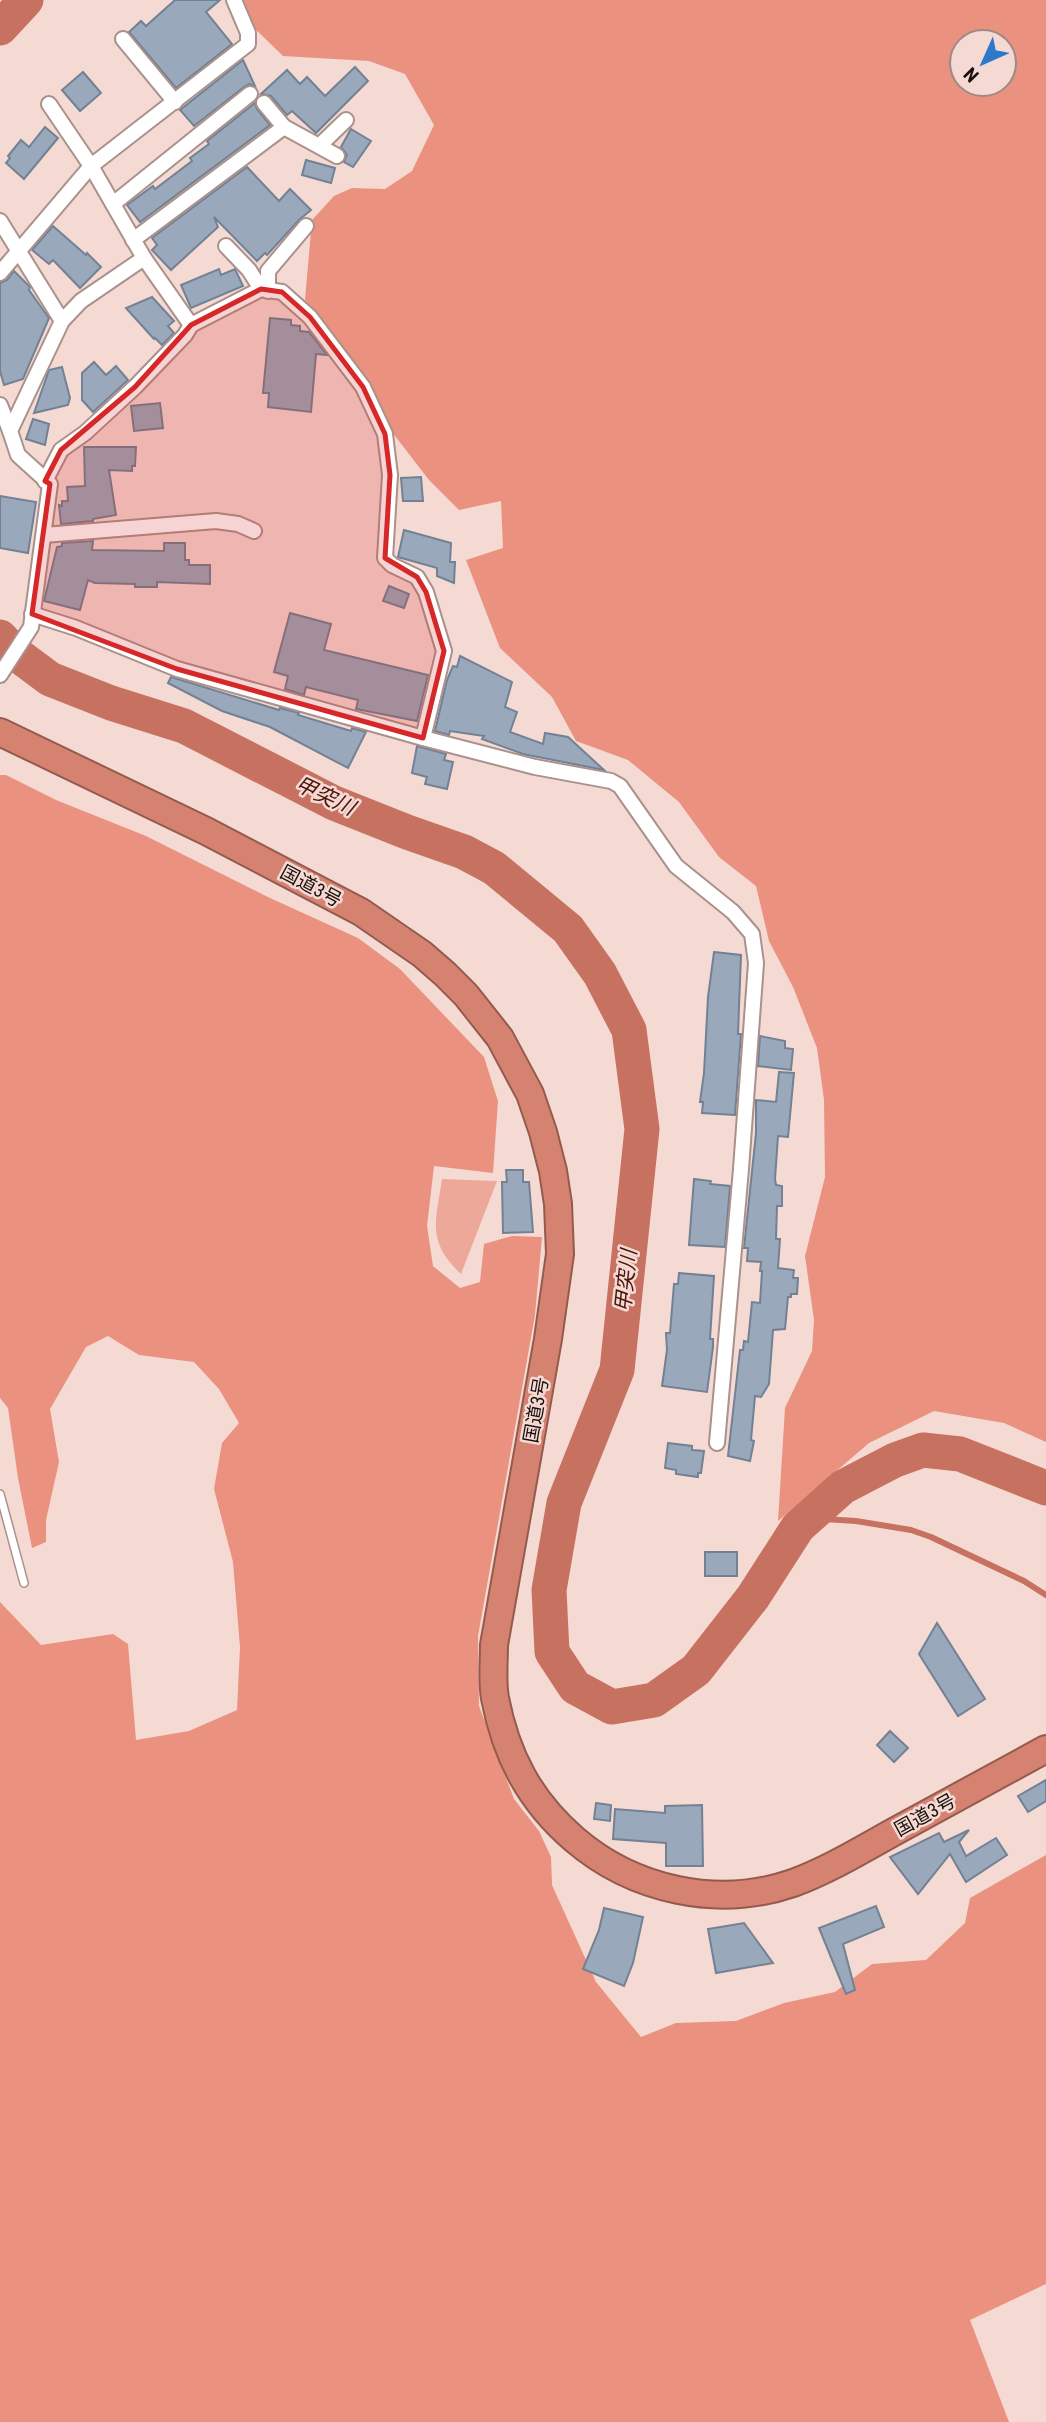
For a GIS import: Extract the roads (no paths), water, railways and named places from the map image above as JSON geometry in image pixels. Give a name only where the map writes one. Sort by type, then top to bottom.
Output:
[{"type":"highway","name":"国道3号","points":[[0,732],[206,831],[361,912],[422,954],[466,995],[500,1038],[530,1094],[553,1171],[560,1254],[548,1339],[494,1645],[495,1697],[510,1753],[516,1765],[538,1803],[561,1828],[588,1851],[639,1879],[675,1890],[708,1895],[750,1893],[792,1883],[830,1867],[1046,1749]]},
{"type":"street","points":[[0,273],[91,166],[248,44],[248,33],[234,0]]},
{"type":"street","points":[[123,39],[175,102]]},
{"type":"street","points":[[113,204],[250,94]]},
{"type":"street","points":[[264,103],[284,127],[337,156]]},
{"type":"street","points":[[49,104],[91,166],[144,258],[191,325]]},
{"type":"street","points":[[319,146],[346,120]]},
{"type":"street","points":[[133,240],[284,127]]},
{"type":"street","points":[[0,221],[62,321]]},
{"type":"street","points":[[264,290],[268,271],[306,226]]},
{"type":"street","points":[[226,246],[264,290]]},
{"type":"street","points":[[10,432],[62,321],[81,301],[144,258]]},
{"type":"street","points":[[45,481],[61,450],[85,433],[135,387],[185,335],[191,325],[264,290],[282,292],[310,317],[363,387],[385,434],[390,475],[385,558],[392,565],[417,577],[422,584],[444,651],[423,738]]},
{"type":"street","points":[[0,405],[18,455],[50,484],[31,620],[0,675]]},
{"type":"street","points":[[44,535],[216,522],[238,524],[254,531]]},
{"type":"street","points":[[31,620],[76,628],[177,668],[423,738],[535,767],[611,781],[620,786],[676,866],[733,912],[752,934],[756,963],[717,1443]]},
{"type":"lane","points":[[0,1494],[24,1583]]},
{"type":"waterway","name":"甲突川","points":[[0,28],[26,0]]},
{"type":"waterway","name":"甲突川","points":[[0,637],[15,653],[50,679],[111,703],[184,726],[334,803],[464,852],[494,868],[568,929],[600,974],[629,1030],[642,1129],[617,1370],[564,1503],[549,1590],[552,1652],[575,1687],[612,1707],[654,1700],[696,1670],[753,1597],[798,1527],[843,1487],[895,1460],[923,1450],[960,1454],[1046,1488]]},
{"type":"waterway","points":[[808,1518],[856,1521],[911,1530],[1024,1581],[1046,1595]]}]
